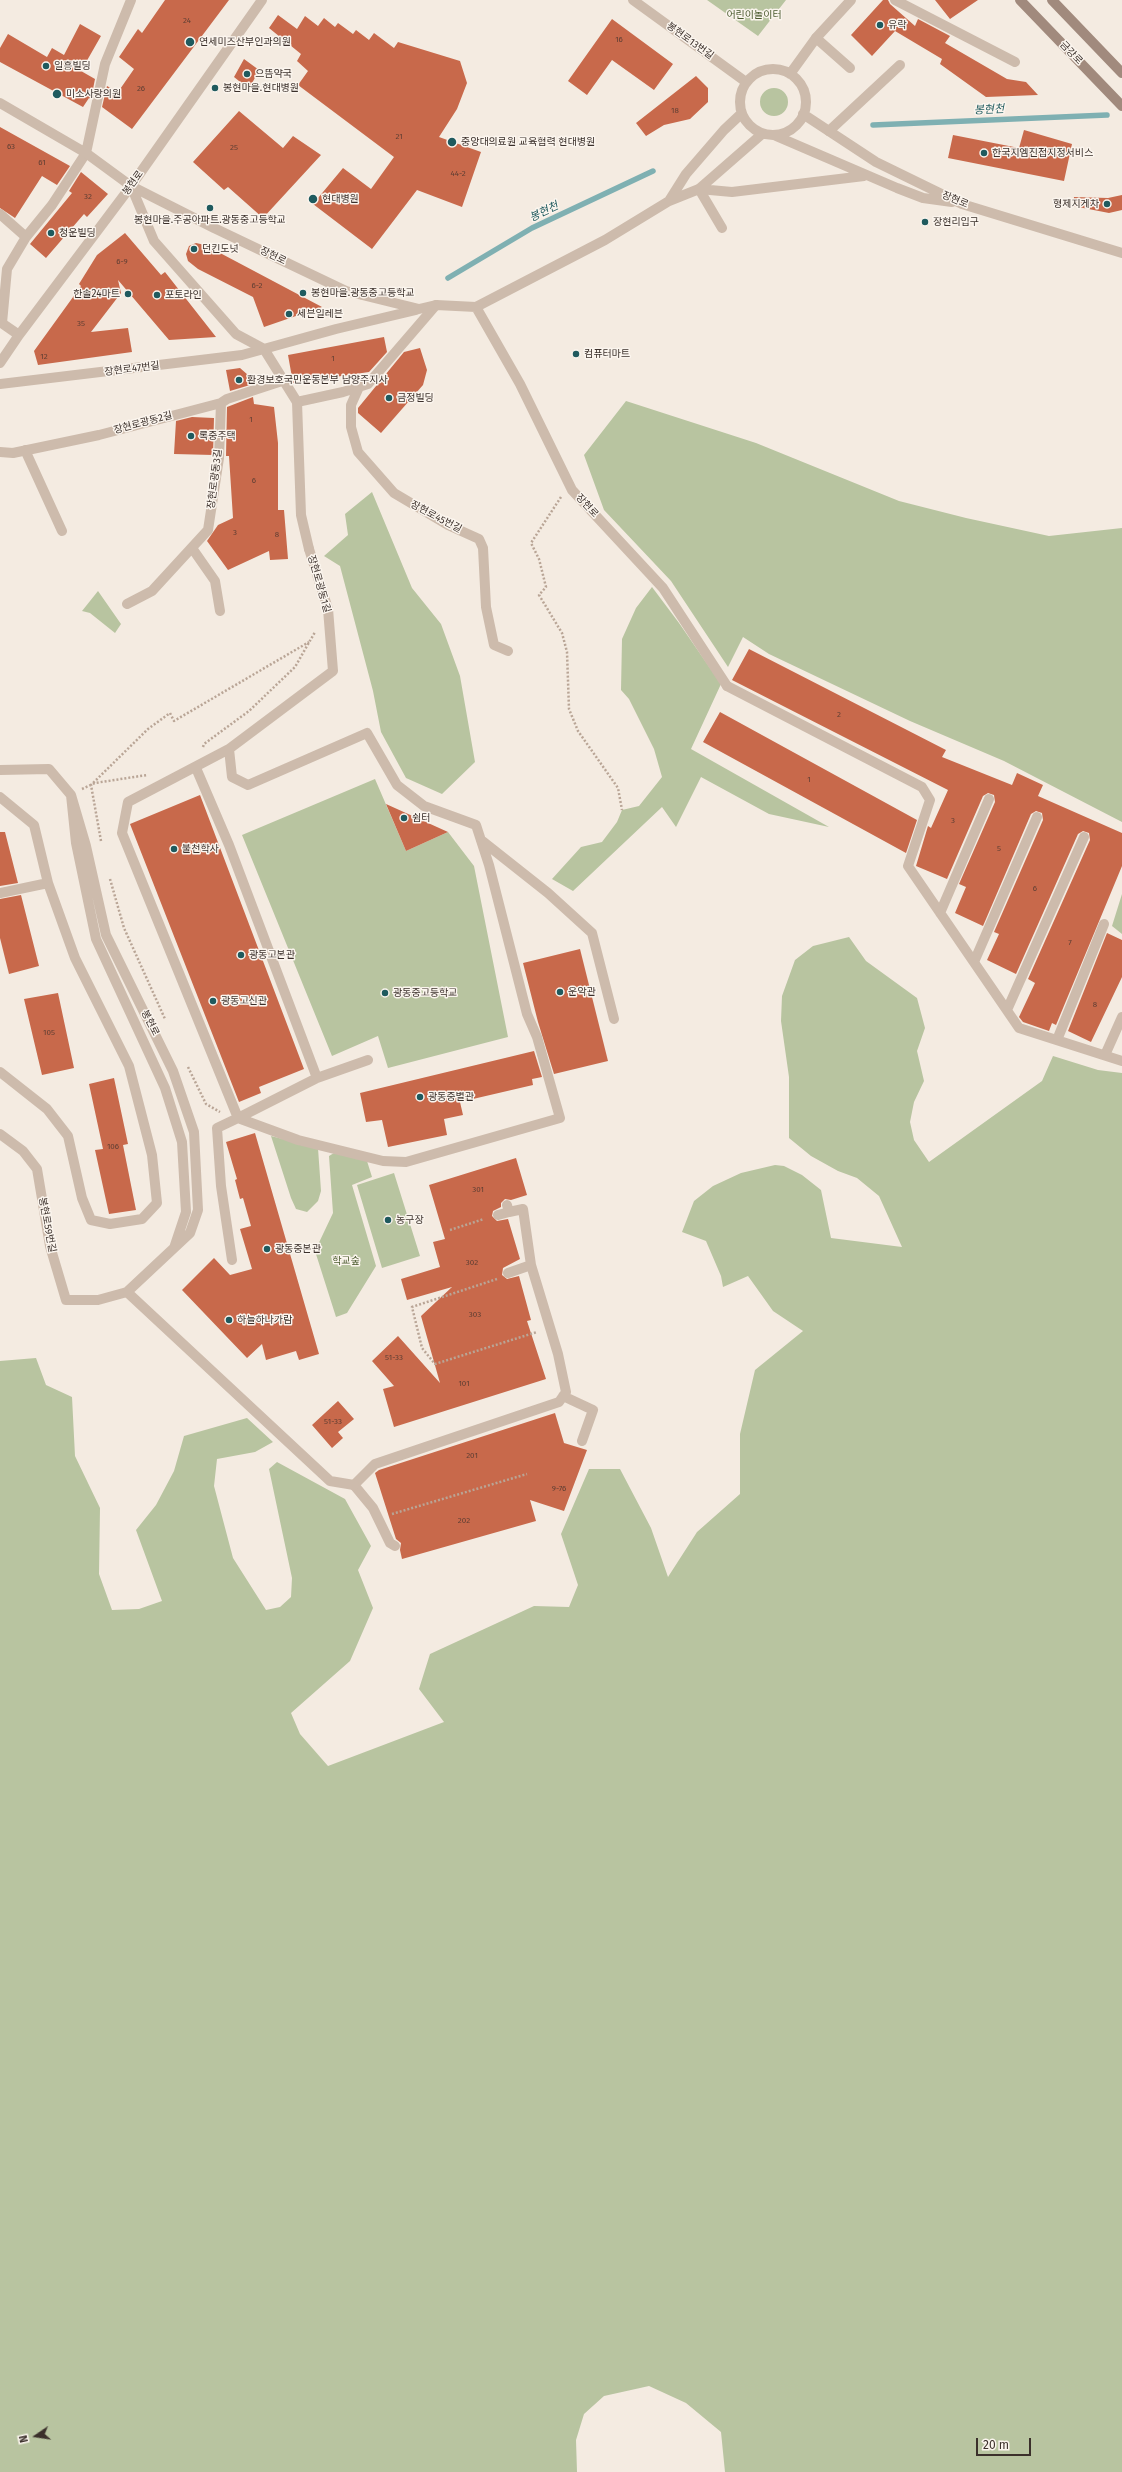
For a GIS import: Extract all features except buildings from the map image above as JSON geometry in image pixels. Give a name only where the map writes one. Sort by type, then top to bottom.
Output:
[{"type":"main road","name":"금강로","points":[[1020,0],[1122,106]]},
{"type":"main road","points":[[1052,0],[1122,73]]},
{"type":"street","points":[[19,335],[1,323],[7,269],[26,237],[52,205],[86,153],[105,64],[131,0]]},
{"type":"street","name":"봉현로","points":[[0,363],[19,335],[131,186],[262,0]]},
{"type":"street","name":"봉현로13번길","points":[[633,0],[746,82]]},
{"type":"street","points":[[790,74],[816,38],[852,0]]},
{"type":"street","points":[[895,0],[1015,62]]},
{"type":"street","points":[[816,38],[850,68]]},
{"type":"street","points":[[829,131],[900,65]]},
{"type":"street","points":[[776,136],[787,133],[796,127],[803,114],[806,97],[802,87],[790,74],[776,69],[765,69],[755,74],[746,82],[741,91],[739,103],[741,114],[747,124],[762,134],[776,136],[865,176],[923,198],[962,204]]},
{"type":"street","name":"장현로","points":[[0,103],[86,153],[131,186],[346,291],[419,310],[436,306],[476,307],[605,240],[669,201],[699,189]]},
{"type":"street","points":[[669,201],[686,174],[724,130],[741,114]]},
{"type":"street","name":"장현로","points":[[803,114],[876,162],[962,204],[1122,253]]},
{"type":"street","points":[[699,189],[762,134]]},
{"type":"street","points":[[699,189],[732,192],[865,176]]},
{"type":"street","points":[[131,186],[154,241],[236,334],[264,349],[282,381],[297,402],[368,384],[436,306]]},
{"type":"street","points":[[699,189],[722,228]]},
{"type":"street","points":[[0,214],[26,237]]},
{"type":"street","name":"장현로","points":[[476,307],[520,384],[570,485],[664,588],[727,686],[922,788],[930,800],[908,866],[940,913]]},
{"type":"street","name":"장현로47번길","points":[[0,384],[242,356],[264,349],[419,310]]},
{"type":"street","name":"장현로광동2길","points":[[0,452],[24,450],[99,435],[221,403],[227,399],[282,381]]},
{"type":"street","name":"장현로45번길","points":[[359,387],[351,405],[351,427],[358,452],[394,493],[448,525],[479,539],[483,548],[486,607],[494,645],[508,652]]},
{"type":"street","name":"장현로광동1길","points":[[229,750],[333,671],[328,609],[309,549],[301,515],[297,402]]},
{"type":"street","name":"장현로광동3길","points":[[127,604],[152,591],[208,530],[218,458],[221,403]]},
{"type":"street","points":[[24,450],[62,532]]},
{"type":"street","points":[[192,548],[215,581],[220,610]]},
{"type":"street","points":[[367,733],[397,784],[424,806],[476,824],[490,865],[527,1014],[537,1037],[560,1118],[406,1162],[383,1161],[298,1140],[236,1119],[122,833],[128,802],[229,750],[232,777],[248,784],[367,733]]},
{"type":"street","points":[[196,768],[229,845],[317,1078]]},
{"type":"street","name":"봉현로","points":[[0,770],[49,769],[71,795],[86,846],[106,935],[173,1071],[194,1132],[198,1210],[190,1233],[127,1292],[98,1300]]},
{"type":"street","name":"봉현로","points":[[71,795],[76,843],[96,939],[165,1088],[182,1142],[186,1212],[174,1248]]},
{"type":"street","points":[[0,797],[34,825],[48,883],[75,958],[129,1066],[152,1155],[156,1202],[142,1219],[110,1224],[91,1220],[82,1198],[68,1136],[47,1110],[4,1073],[0,1072]]},
{"type":"street","points":[[989,799],[940,913],[1019,1028],[1122,1061]]},
{"type":"street","points":[[974,962],[1037,817]]},
{"type":"street","points":[[1007,1010],[1084,837]]},
{"type":"street","points":[[481,840],[548,893],[592,934],[614,1019]]},
{"type":"street","points":[[0,893],[48,883]]},
{"type":"street","points":[[1057,1040],[1104,924]]},
{"type":"street","points":[[1105,1055],[1122,1017]]},
{"type":"street","points":[[232,1260],[221,1186],[217,1128],[317,1078],[368,1060]]},
{"type":"street","name":"봉현로59번길","points":[[0,1134],[23,1151],[37,1170],[50,1246],[66,1300],[98,1300]]},
{"type":"street","points":[[354,1485],[375,1464],[515,1420],[559,1402],[566,1392],[550,1328],[531,1265],[523,1209],[508,1209],[498,1215]]},
{"type":"street","points":[[508,1273],[531,1265]]},
{"type":"street","points":[[127,1292],[330,1481],[354,1485],[373,1508],[390,1543],[394,1546]]},
{"type":"street","points":[[563,1396],[593,1410],[582,1441]]},
{"type":"path","points":[[570,485],[542,522],[531,543],[539,559],[546,587],[539,595],[562,633],[567,652],[569,709],[578,731],[618,788],[622,810]]},
{"type":"path","points":[[196,768],[204,744],[249,711],[295,667],[328,609]]},
{"type":"path","points":[[91,785],[148,728],[170,713],[174,721],[309,642]]},
{"type":"path","points":[[71,795],[91,785],[149,775]]},
{"type":"path","points":[[91,785],[101,843]]},
{"type":"path","points":[[108,872],[124,928],[166,1020]]},
{"type":"path","points":[[186,1062],[206,1104],[236,1119]]},
{"type":"path","points":[[450,1230],[498,1215]]},
{"type":"path","points":[[499,1278],[412,1307],[422,1348],[435,1364],[550,1328]]},
{"type":"path","points":[[378,1518],[527,1474]]},
{"type":"green space","name":"어린이놀이터","points":[[707,0],[786,0],[758,36]]},
{"type":"green space","points":[[774,88],[784,92],[788,102],[784,112],[774,116],[764,112],[760,102],[764,92]]},
{"type":"green space","points":[[626,401],[756,443],[899,501],[966,518],[1049,536],[1122,528],[1122,822],[1004,761],[910,721],[769,654],[743,637],[728,667],[671,581],[604,510],[584,455]]},
{"type":"green space","points":[[372,492],[412,588],[441,624],[460,676],[475,762],[442,794],[406,778],[381,732],[373,691],[340,566],[324,556],[348,535],[345,514]]},
{"type":"green space","points":[[652,587],[721,684],[691,749],[829,827],[769,814],[701,777],[676,827],[662,807],[573,891],[552,879],[581,847],[602,842],[617,822],[622,810],[639,806],[662,777],[654,749],[629,699],[621,690],[622,639],[636,608]]},
{"type":"green space","points":[[98,591],[121,624],[115,633],[90,613],[82,611]]},
{"type":"green space","points":[[375,779],[406,851],[448,832],[474,866],[508,1037],[388,1068],[378,1036],[332,1056],[242,835]]},
{"type":"green space","points":[[1122,894],[1122,934],[1112,926]]},
{"type":"green space","points":[[849,937],[866,961],[917,998],[925,1028],[917,1051],[924,1081],[914,1102],[910,1122],[914,1140],[929,1162],[1042,1081],[1053,1056],[1098,1070],[1122,1073],[1122,2472],[725,2472],[721,2432],[686,2403],[649,2386],[604,2396],[584,2414],[576,2440],[577,2472],[0,2472],[0,1361],[36,1358],[46,1385],[72,1397],[75,1456],[100,1508],[99,1574],[112,1610],[139,1609],[162,1601],[136,1530],[156,1505],[174,1471],[184,1436],[247,1418],[273,1442],[255,1452],[217,1459],[214,1486],[233,1558],[266,1610],[280,1607],[291,1597],[292,1578],[269,1469],[277,1462],[345,1499],[371,1546],[358,1570],[373,1608],[350,1661],[291,1713],[300,1734],[328,1766],[444,1722],[419,1689],[430,1654],[534,1606],[569,1607],[578,1585],[561,1534],[589,1469],[620,1469],[651,1528],[668,1577],[697,1532],[740,1494],[740,1434],[755,1370],[803,1331],[773,1311],[748,1276],[723,1287],[721,1276],[706,1241],[682,1232],[694,1201],[713,1186],[741,1173],[775,1165],[784,1166],[802,1175],[821,1190],[831,1238],[902,1247],[879,1196],[857,1178],[838,1171],[811,1156],[789,1138],[789,1077],[781,1021],[782,996],[795,960],[813,946]]},
{"type":"green space","points":[[271,1136],[318,1148],[321,1191],[318,1201],[307,1212],[296,1209]]},
{"type":"green space","name":"학교숲","points":[[334,1153],[367,1161],[372,1177],[352,1185],[376,1266],[347,1313],[336,1317],[315,1251],[333,1213],[329,1156]]},
{"type":"green space","name":"농구장","points":[[394,1173],[420,1256],[382,1268],[357,1185]]},
{"type":"waterway","name":"봉현천","points":[[873,125],[1107,115]]},
{"type":"waterway","name":"봉현천","points":[[448,278],[532,228],[653,171]]},
{"type":"place","name":"유락","points":[[880,25]]},
{"type":"place","name":"연세미즈산부인과의원","points":[[190,42]]},
{"type":"place","name":"일흥빌딩","points":[[46,66]]},
{"type":"place","name":"으뜸약국","points":[[247,74]]},
{"type":"place","name":"봉현마을.현대병원","points":[[215,88]]},
{"type":"place","name":"미소사랑의원","points":[[57,94]]},
{"type":"place","name":"중앙대의료원 교육협력 현대병원","points":[[452,142]]},
{"type":"place","name":"한국지엠진접지정서비스","points":[[984,153]]},
{"type":"place","name":"현대병원","points":[[313,199]]},
{"type":"place","name":"형제지게차","points":[[1107,204]]},
{"type":"place","name":"봉현마을.주공아파트.광동중고등학교","points":[[210,208]]},
{"type":"place","name":"장현리입구","points":[[925,222]]},
{"type":"place","name":"청운빌딩","points":[[51,233]]},
{"type":"place","name":"던킨도넛","points":[[194,249]]},
{"type":"place","name":"봉현마을.광동중고등학교","points":[[303,293]]},
{"type":"place","name":"한솔24마트","points":[[128,294]]},
{"type":"place","name":"포토라인","points":[[157,295]]},
{"type":"place","name":"세븐일레븐","points":[[289,314]]},
{"type":"place","name":"컴퓨터마트","points":[[576,354]]},
{"type":"place","name":"환경보호국민운동본부 남양주지사","points":[[239,380]]},
{"type":"place","name":"금정빌딩","points":[[389,398]]},
{"type":"place","name":"록중주택","points":[[191,436]]},
{"type":"place","name":"쉼터","points":[[404,818]]},
{"type":"place","name":"불천학사","points":[[174,849]]},
{"type":"place","name":"광동고본관","points":[[241,955]]},
{"type":"place","name":"운악관","points":[[560,992]]},
{"type":"place","name":"광동중고등학교","points":[[385,993]]},
{"type":"place","name":"광동고신관","points":[[213,1001]]},
{"type":"place","name":"광동중별관","points":[[420,1097]]},
{"type":"place","name":"농구장","points":[[388,1220]]},
{"type":"place","name":"광동중본관","points":[[267,1249]]},
{"type":"place","name":"하늘하나가람","points":[[229,1320]]}]
